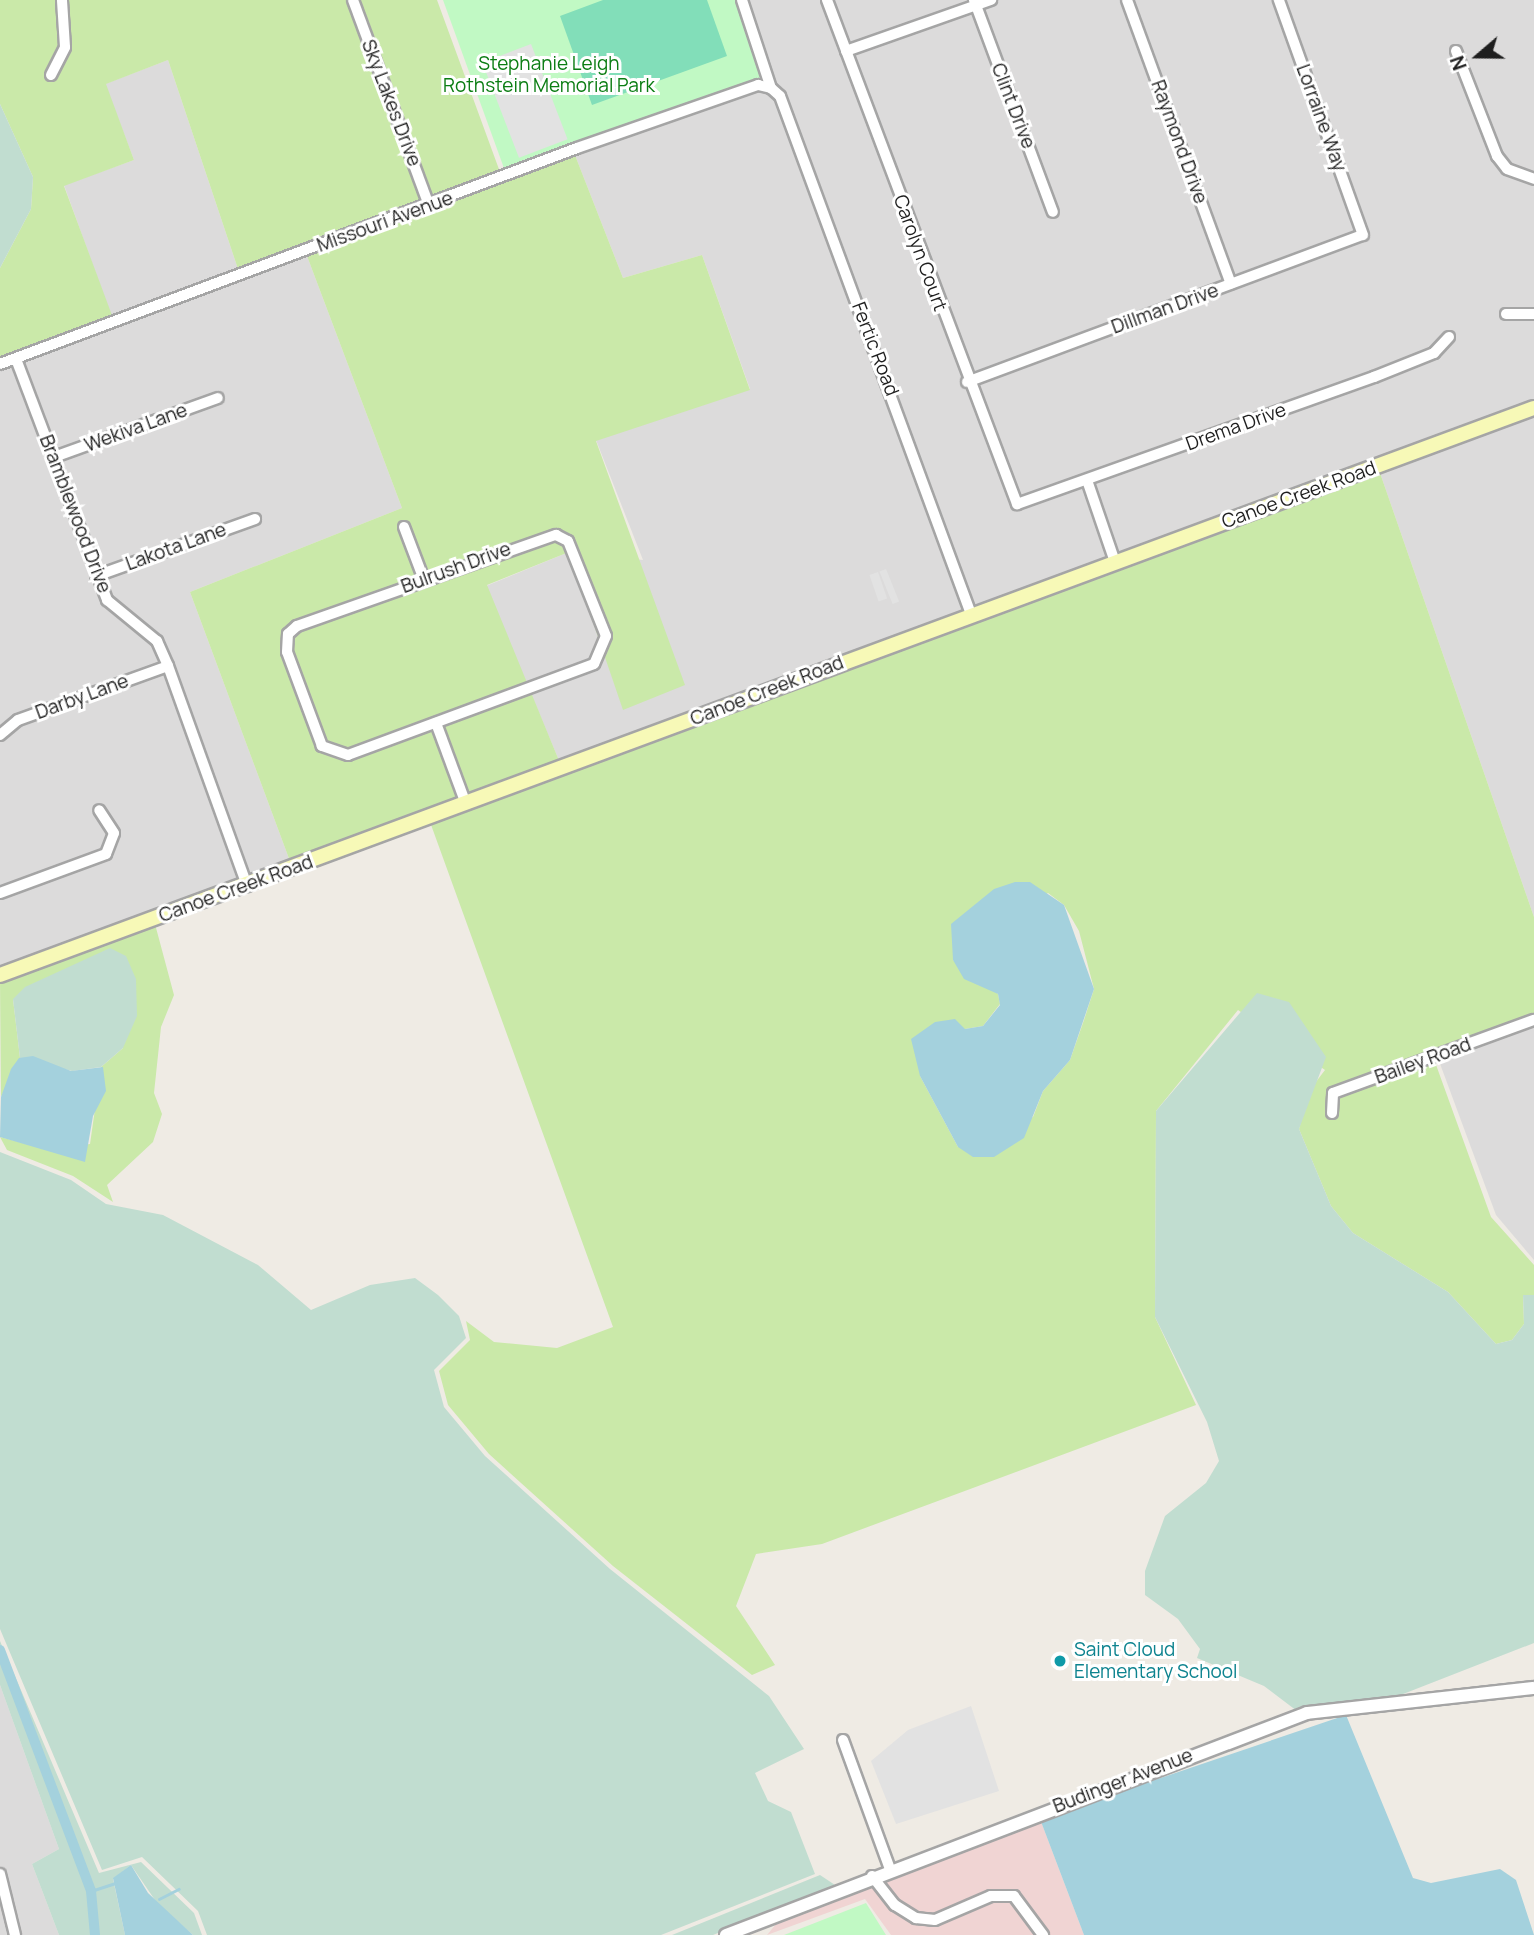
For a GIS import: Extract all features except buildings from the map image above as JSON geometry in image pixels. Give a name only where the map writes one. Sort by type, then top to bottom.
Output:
[{"type":"main road","name":"Canoe Creek Road","points":[[0,975],[247,886],[971,614],[1534,408]]},
{"type":"street","points":[[51,75],[65,47],[62,0]]},
{"type":"street","name":"Sky Lakes Drive","points":[[353,0],[429,205]]},
{"type":"street","name":"Fertic Road","points":[[742,0],[771,88],[780,96],[971,614]]},
{"type":"street","name":"Carolyn Court","points":[[827,0],[967,383],[1017,504]]},
{"type":"street","points":[[846,51],[975,3],[991,0]]},
{"type":"street","name":"Raymond Drive","points":[[1127,0],[1230,285]]},
{"type":"street","name":"Lorraine Way","points":[[1279,0],[1363,235]]},
{"type":"street","name":"Clint Drive","points":[[975,3],[1053,212]]},
{"type":"street","points":[[1456,51],[1497,156],[1507,169],[1534,179]]},
{"type":"street","name":"Missouri Avenue","points":[[0,364],[758,85],[771,88]]},
{"type":"street","name":"Dillman Drive","points":[[967,383],[1363,235]]},
{"type":"street","points":[[1506,314],[1534,314]]},
{"type":"street","name":"Drema Drive","points":[[1017,504],[1088,483],[1386,372],[1434,353],[1449,337]]},
{"type":"street","name":"Bramblewood Drive","points":[[16,359],[107,600],[157,641],[168,666],[247,886]]},
{"type":"street","name":"Wekiva Lane","points":[[54,457],[218,398]]},
{"type":"street","points":[[1088,483],[1115,562]]},
{"type":"street","name":"Lakota Lane","points":[[96,576],[255,519]]},
{"type":"street","points":[[404,527],[424,580]]},
{"type":"street","name":"Bulrush Drive","points":[[556,535],[568,541],[606,636],[594,664],[436,723],[333,755],[322,746],[287,652],[288,634],[297,626],[556,535]]},
{"type":"street","name":"Darby Lane","points":[[0,735],[18,720],[168,666]]},
{"type":"street","points":[[436,723],[466,804]]},
{"type":"street","points":[[0,893],[106,854],[114,833],[99,810]]},
{"type":"street","name":"Bailey Road","points":[[1332,1114],[1333,1093],[1534,1020]]},
{"type":"street","name":"Budinger Avenue","points":[[726,1935],[890,1869],[1307,1713],[1534,1688]]},
{"type":"street","points":[[843,1740],[890,1869]]},
{"type":"street","points":[[0,1874],[15,1935]]},
{"type":"street","points":[[872,1876],[895,1905],[916,1918],[935,1920],[991,1896],[1014,1896],[1044,1935]]},
{"type":"shaded area","points":[[744,0],[1534,0],[1534,403],[560,763],[486,586],[569,552],[643,560],[596,440],[750,389],[702,255],[623,278],[573,150],[772,79]]},
{"type":"shaded area","points":[[531,44],[568,139],[519,158],[482,63]]},
{"type":"shaded area","points":[[168,60],[239,272],[304,248],[402,508],[190,592],[291,864],[0,970],[0,358],[112,318],[64,185],[134,160],[105,84]]},
{"type":"shaded area","points":[[1534,413],[1534,917],[1379,470]]},
{"type":"shaded area","points":[[886,569],[899,601],[893,604],[880,572]]},
{"type":"shaded area","points":[[878,572],[887,598],[879,601],[869,575]]},
{"type":"shaded area","points":[[1534,1026],[1534,1260],[1496,1215],[1439,1061]]},
{"type":"shaded area","points":[[0,1685],[59,1849],[32,1864],[59,1935],[0,1935]]},
{"type":"shaded area","points":[[971,1706],[999,1791],[896,1824],[871,1761],[908,1730]]},
{"type":"shaded area","points":[[1040,1819],[1084,1935],[891,1935],[865,1899],[767,1935],[781,1918]]},
{"type":"green space","points":[[0,0],[437,0],[500,172],[573,150],[623,278],[702,255],[750,390],[596,441],[685,685],[623,710],[569,552],[487,585],[560,763],[291,864],[190,592],[402,508],[304,248],[239,272],[168,60],[106,84],[134,160],[64,186],[113,318],[0,358],[0,268],[31,209],[33,177],[0,104]]},
{"type":"green space","name":"Stephanie Leigh Rothstein Memorial Park","points":[[443,0],[739,0],[766,76],[505,171]]},
{"type":"green space","points":[[603,0],[707,0],[727,56],[592,105],[560,16]]},
{"type":"green space","points":[[0,104],[33,177],[31,209],[0,268]]},
{"type":"green space","points":[[1379,470],[1534,917],[1534,1014],[1441,1046],[1444,1055],[1435,1062],[1491,1217],[1534,1265],[1534,1295],[1523,1295],[1524,1324],[1512,1340],[1496,1344],[1448,1292],[1353,1233],[1331,1206],[1299,1129],[1309,1091],[1325,1070],[1238,1010],[1156,1111],[1155,1317],[1196,1405],[822,1544],[756,1554],[736,1606],[775,1665],[752,1675],[613,1566],[489,1454],[448,1405],[439,1371],[470,1340],[466,1321],[494,1342],[557,1348],[613,1327],[430,822]],"holes":[[[1048,893],[1064,905],[1079,931],[1094,989],[1070,1060],[1043,1091],[1033,1117],[958,1147],[920,1076],[965,1029],[983,1026],[1000,1004],[998,994],[953,960],[955,946]]]},
{"type":"green space","points":[[155,924],[174,995],[161,1027],[154,1093],[162,1114],[153,1142],[107,1185],[113,1202],[73,1176],[7,1150],[0,1137],[46,1149],[90,1144],[101,1067],[123,1048],[13,999],[20,1058],[1,1097],[0,980]]},
{"type":"green space","points":[[110,948],[126,956],[136,979],[137,1016],[123,1048],[101,1067],[72,1071],[20,1058],[13,999],[25,987]]},
{"type":"green space","points":[[1257,993],[1289,1002],[1326,1057],[1299,1129],[1331,1206],[1353,1233],[1448,1292],[1496,1344],[1512,1340],[1524,1324],[1523,1295],[1534,1295],[1534,1643],[1398,1696],[1297,1711],[1264,1686],[1197,1658],[1200,1649],[1178,1619],[1145,1595],[1145,1571],[1165,1516],[1206,1483],[1219,1461],[1207,1422],[1155,1317],[1156,1111]]},
{"type":"green space","points":[[0,1152],[71,1180],[106,1204],[163,1215],[258,1265],[311,1310],[370,1285],[415,1278],[438,1295],[459,1316],[466,1338],[434,1370],[444,1407],[485,1456],[610,1569],[769,1696],[804,1749],[755,1773],[768,1801],[791,1812],[815,1874],[661,1935],[207,1935],[198,1911],[142,1857],[102,1870],[0,1629]]},
{"type":"green space","points":[[0,1641],[99,1873],[141,1862],[194,1913],[202,1935],[193,1935],[157,1903],[131,1865],[113,1879],[125,1935],[59,1935],[32,1864],[59,1849],[0,1685]]},
{"type":"green space","points":[[820,1875],[835,1885],[713,1935],[672,1935]]},
{"type":"green space","points":[[866,1903],[886,1935],[784,1935]]},
{"type":"water","points":[[1015,882],[1030,882],[1064,905],[1094,989],[1070,1060],[1043,1091],[1024,1138],[994,1157],[973,1157],[958,1147],[920,1076],[911,1039],[935,1022],[955,1019],[965,1029],[983,1026],[1000,1005],[998,994],[964,979],[953,960],[951,924],[994,889]]},
{"type":"water","points":[[33,1056],[71,1071],[103,1067],[106,1091],[93,1116],[85,1162],[0,1137],[1,1097],[11,1069],[19,1058]]},
{"type":"water","points":[[1346,1715],[1413,1878],[1431,1883],[1500,1869],[1516,1880],[1534,1935],[1084,1935],[1040,1819]]},
{"type":"water","points":[[131,1865],[148,1893],[193,1935],[125,1935],[113,1878]]},
{"type":"waterway","points":[[0,1650],[91,1891],[95,1935]]},
{"type":"waterway","points":[[91,1891],[116,1883]]},
{"type":"waterway","points":[[159,1899],[179,1889]]},
{"type":"place","name":"Saint Cloud Elementary School","points":[[1060,1661]]}]
